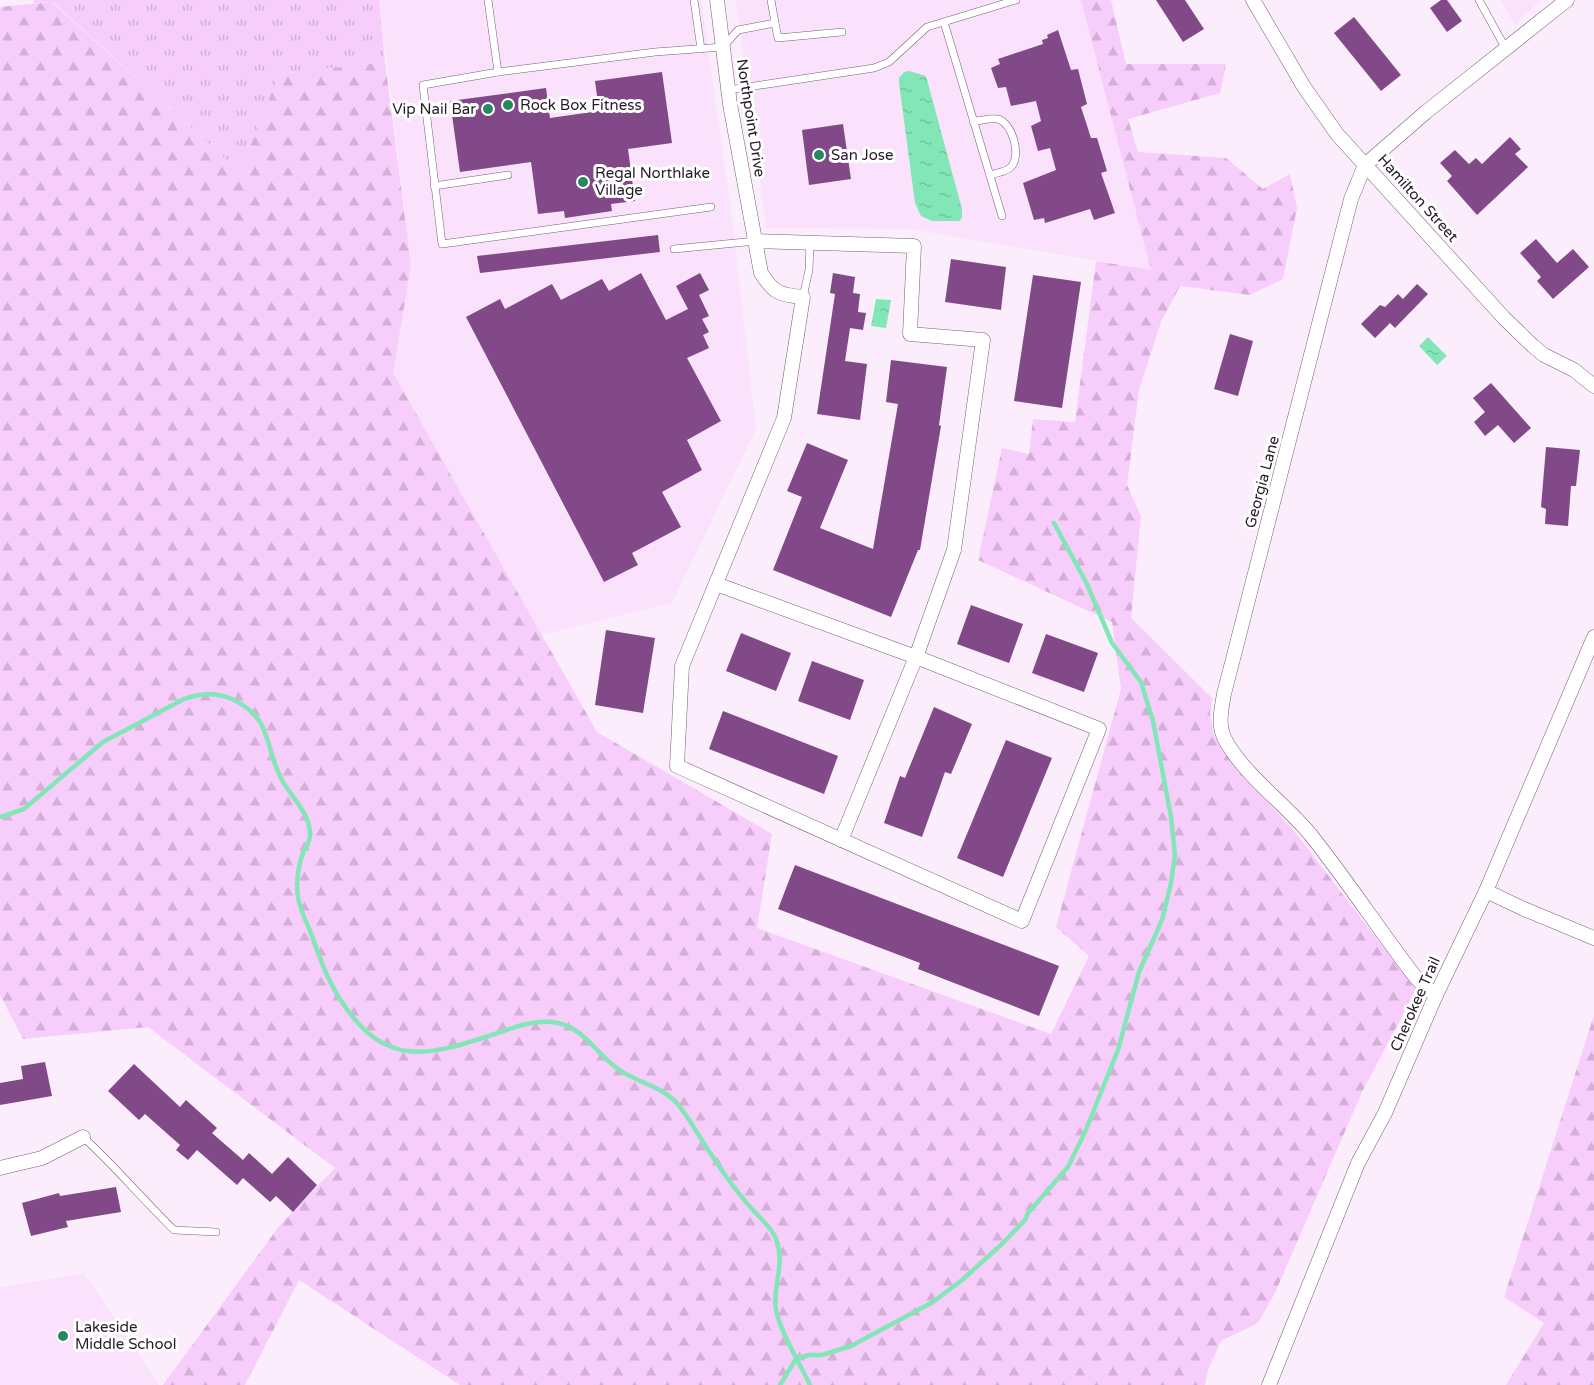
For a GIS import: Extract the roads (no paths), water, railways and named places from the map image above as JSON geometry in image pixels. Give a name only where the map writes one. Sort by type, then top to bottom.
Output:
[{"type":"street","name":"Northpoint Drive","points":[[717,0],[728,90],[761,273],[771,290],[789,296],[803,297]]},
{"type":"street","name":"Hamilton Street","points":[[1253,0],[1304,87],[1337,134],[1504,318],[1544,355],[1574,370],[1594,386]]},
{"type":"street","name":"Georgia Lane","points":[[1436,995],[1413,974],[1308,832],[1246,769],[1226,742],[1220,726],[1224,694],[1351,200],[1365,165],[1426,112],[1567,0]]},
{"type":"street","points":[[756,241],[914,246],[910,334],[983,340],[954,550],[916,657],[841,840]]},
{"type":"street","points":[[716,584],[916,657],[1100,729],[1022,921],[677,766],[682,666],[784,418],[803,297]]},
{"type":"street","name":"Cherokee Trail","points":[[1269,1385],[1281,1360],[1358,1163],[1385,1113],[1436,995],[1486,891],[1594,637]]},
{"type":"street","points":[[1486,891],[1594,938]]},
{"type":"street","points":[[0,1168],[42,1158],[83,1137]]},
{"type":"lane","points":[[488,0],[498,72]]},
{"type":"lane","points":[[694,0],[701,49]]},
{"type":"lane","points":[[771,0],[778,38],[842,32]]},
{"type":"lane","points":[[728,90],[874,68],[889,62],[927,27],[1016,0]]},
{"type":"lane","points":[[1479,0],[1506,49]]},
{"type":"lane","points":[[711,207],[442,244],[423,85],[498,72],[655,52],[723,46],[738,30],[775,22]]},
{"type":"lane","points":[[944,22],[1002,216]]},
{"type":"lane","points":[[973,121],[997,119],[1004,122],[1016,150],[1014,164],[1009,169],[990,175]]},
{"type":"lane","points":[[434,186],[508,175]]},
{"type":"lane","points":[[674,249],[756,241]]},
{"type":"lane","points":[[803,297],[810,243]]},
{"type":"lane","points":[[83,1137],[104,1155],[144,1201],[174,1230],[216,1232]]},
{"type":"water","points":[[909,71],[926,76],[962,209],[960,221],[932,221],[921,216],[915,203],[899,83],[899,78],[904,72]]},
{"type":"water","points":[[876,299],[891,300],[886,328],[871,326]]},
{"type":"water","points":[[1428,337],[1447,356],[1437,365],[1419,346]]},
{"type":"waterway","points":[[780,1385],[796,1359],[809,1355],[822,1355],[851,1346],[933,1302],[962,1280],[1025,1220],[1028,1213],[1068,1167],[1085,1132],[1118,1050],[1139,972],[1162,920],[1175,855],[1171,817],[1153,721],[1141,682],[1112,643],[1087,584],[1054,523]]},
{"type":"waterway","points":[[0,817],[24,809],[103,742],[184,699],[196,695],[214,694],[232,699],[245,707],[261,724],[282,780],[309,825],[310,836],[299,869],[297,886],[299,902],[331,983],[357,1022],[374,1038],[391,1047],[410,1051],[429,1051],[450,1047],[531,1023],[563,1024],[581,1034],[618,1069],[654,1087],[675,1101],[732,1185],[769,1227],[776,1239],[780,1258],[776,1310],[786,1337],[810,1385]]},
{"type":"place","name":"Rock Box Fitness","points":[[508,105]]},
{"type":"place","name":"Vip Nail Bar","points":[[488,109]]},
{"type":"place","name":"San Jose","points":[[819,155]]},
{"type":"place","name":"Regal Northlake Village","points":[[583,182]]},
{"type":"place","name":"Lakeside Middle School","points":[[63,1336]]}]
